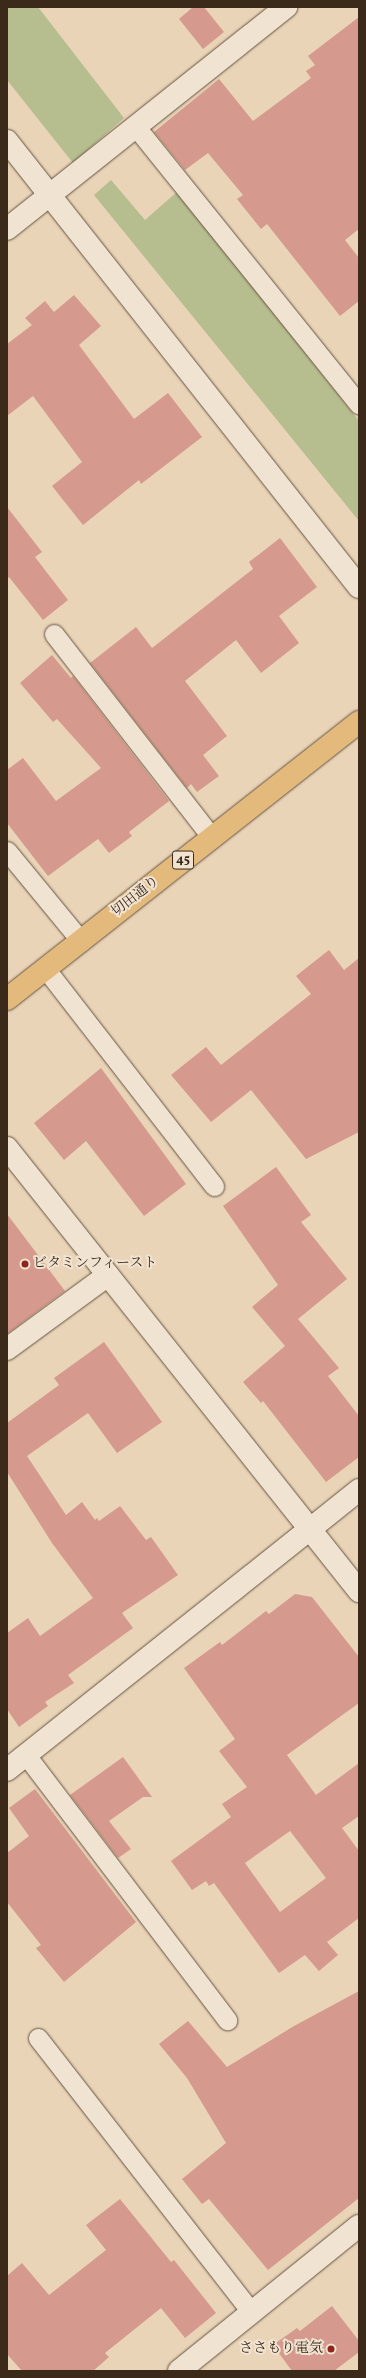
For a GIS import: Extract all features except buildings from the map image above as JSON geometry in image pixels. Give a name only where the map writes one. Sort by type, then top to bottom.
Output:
[{"type":"main road","name":"切田通り","points":[[7,999],[359,722]]},
{"type":"street","points":[[7,229],[286,7]]},
{"type":"street","points":[[7,141],[359,586]]},
{"type":"street","points":[[7,1148],[359,1591]]},
{"type":"street","points":[[7,1349],[108,1275]]},
{"type":"street","points":[[7,1770],[359,1490]]},
{"type":"street","points":[[179,2371],[359,2226]]},
{"type":"lane","points":[[136,127],[359,404]]},
{"type":"lane","points":[[54,634],[212,838]]},
{"type":"lane","points":[[7,851],[81,941]]},
{"type":"lane","points":[[45,968],[214,1186]]},
{"type":"lane","points":[[26,1755],[227,2020]]},
{"type":"lane","points":[[38,2038],[252,2313]]},
{"type":"green space","points":[[7,7],[38,7],[124,118],[73,163],[7,80]]},
{"type":"green space","points":[[111,180],[145,220],[178,191],[359,421],[359,521],[94,195]]},
{"type":"place","name":"ビタミンフィースト","points":[[25,1264]]},
{"type":"place","name":"ささもり電気","points":[[331,2349]]}]
